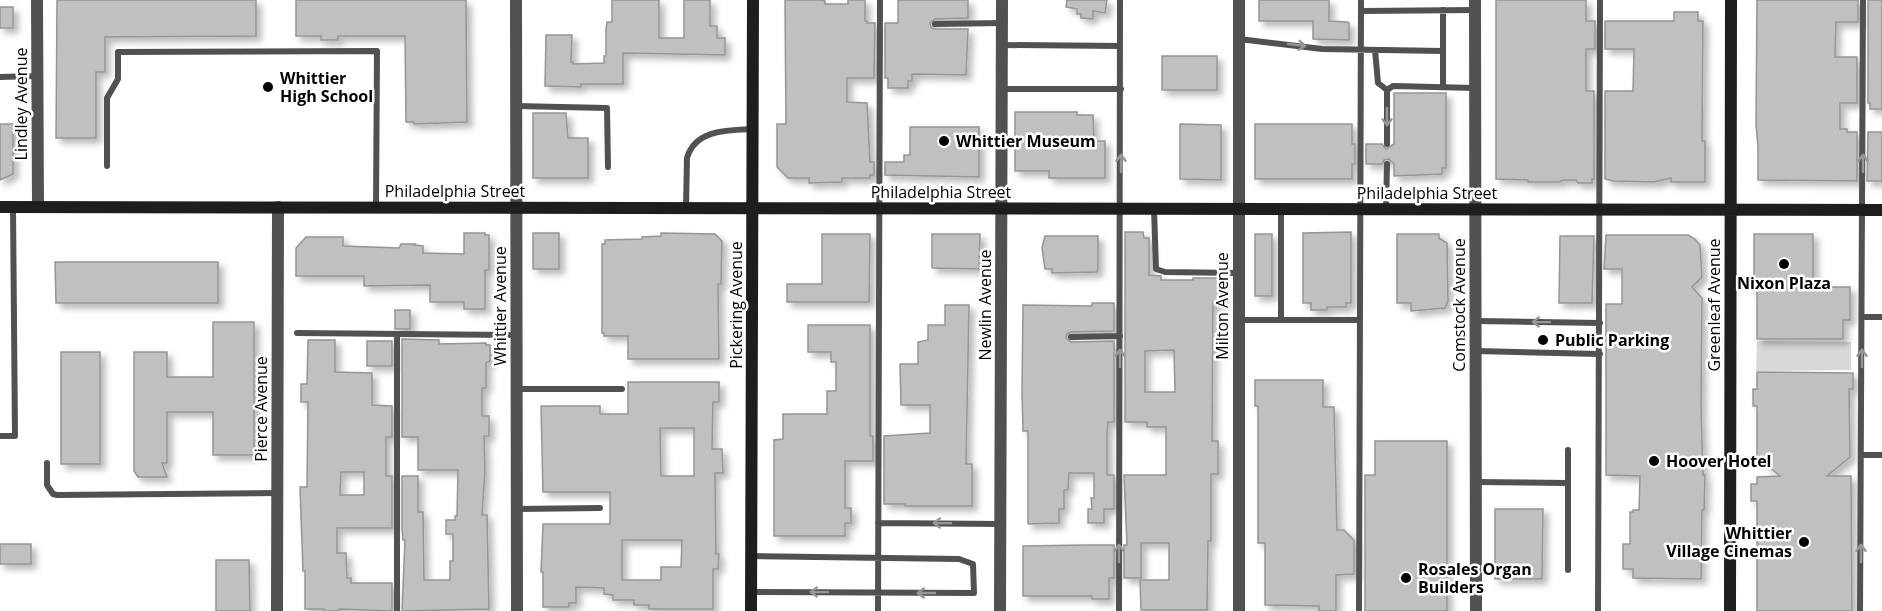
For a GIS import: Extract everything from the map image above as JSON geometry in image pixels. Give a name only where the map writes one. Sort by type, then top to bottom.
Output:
[{"type":"street","name":"Lindley Avenue","points":[[37,0],[38,207]]},
{"type":"street","name":"Whittier Avenue","points":[[516,0],[517,611]]},
{"type":"street","name":"Pickering Avenue","points":[[751,611],[753,0]]},
{"type":"street","name":"Newlin Avenue","points":[[1000,611],[1002,0]]},
{"type":"street","name":"Milton Avenue","points":[[1239,0],[1239,611]]},
{"type":"street","name":"Greenleaf Avenue","points":[[1730,611],[1731,0]]},
{"type":"street","name":"Comstock Avenue","points":[[1475,5],[1476,611]]},
{"type":"street","name":"Philadelphia Street","points":[[6,207],[1882,210]]},
{"type":"street","name":"Pierce Avenue","points":[[277,611],[278,207]]},
{"type":"lane","points":[[878,611],[880,0]]},
{"type":"lane","points":[[1119,611],[1120,0]]},
{"type":"lane","points":[[1359,611],[1361,0]]},
{"type":"lane","points":[[1598,611],[1600,0]]},
{"type":"lane","points":[[1860,611],[1863,0]]},
{"type":"lane","points":[[1361,10],[1443,10],[1475,5]]},
{"type":"lane","points":[[1443,10],[1443,87]]},
{"type":"lane","points":[[935,24],[1002,23]]},
{"type":"lane","points":[[1239,39],[1322,49],[1443,51]]},
{"type":"lane","points":[[1002,45],[1120,46]]},
{"type":"lane","points":[[1375,50],[1378,83],[1387,90]]},
{"type":"lane","points":[[107,166],[107,98],[118,79],[118,52],[377,51],[376,207]]},
{"type":"lane","points":[[0,76],[37,76]]},
{"type":"lane","points":[[1387,90],[1393,86],[1475,88]]},
{"type":"lane","points":[[1002,89],[1120,89]]},
{"type":"lane","points":[[1387,90],[1387,144]]},
{"type":"lane","points":[[516,106],[607,108],[608,167]]},
{"type":"lane","points":[[686,208],[689,150],[702,137],[722,130],[753,129]]},
{"type":"lane","points":[[1386,209],[1387,164]]},
{"type":"lane","points":[[0,436],[15,436],[6,207]]},
{"type":"lane","points":[[1154,209],[1156,269],[1165,272],[1238,273]]},
{"type":"lane","points":[[1281,209],[1281,320]]},
{"type":"lane","points":[[1862,317],[1882,317]]},
{"type":"lane","points":[[1238,320],[1360,320]]},
{"type":"lane","points":[[1476,321],[1599,323]]},
{"type":"lane","points":[[297,333],[517,335]]},
{"type":"lane","points":[[397,611],[398,334]]},
{"type":"lane","points":[[1071,337],[1120,336]]},
{"type":"lane","points":[[1476,351],[1599,354]]},
{"type":"lane","points":[[517,389],[622,389]]},
{"type":"lane","points":[[1568,450],[1568,570]]},
{"type":"lane","points":[[1861,454],[1882,455]]},
{"type":"lane","points":[[47,463],[47,485],[53,494],[57,495],[277,493]]},
{"type":"lane","points":[[1476,482],[1568,483]]},
{"type":"lane","points":[[517,509],[600,508]]},
{"type":"lane","points":[[878,523],[1000,524]]},
{"type":"lane","points":[[751,556],[959,559],[973,564],[974,593],[751,592]]},
{"type":"shaded area","points":[[1757,341],[1851,342],[1851,370],[1756,371]]},
{"type":"building","points":[[57,0],[256,0],[256,36],[105,37],[105,72],[96,72],[96,138],[56,138]]},
{"type":"building","points":[[296,0],[466,0],[467,122],[414,124],[414,122],[406,122],[405,36],[338,36],[338,40],[321,40],[321,36],[296,36]]},
{"type":"building","points":[[612,0],[659,0],[659,38],[684,38],[684,0],[710,0],[710,26],[717,26],[717,38],[725,38],[725,55],[623,53],[623,84],[581,84],[581,87],[545,86],[546,35],[572,35],[571,62],[573,64],[604,63],[607,22],[612,22]]},
{"type":"building","points":[[785,0],[819,0],[825,1],[825,4],[848,4],[848,0],[865,0],[865,21],[875,23],[874,78],[847,78],[847,102],[867,103],[870,162],[874,162],[874,175],[870,175],[870,178],[842,178],[842,182],[809,183],[809,178],[788,178],[777,167],[777,124],[786,124]]},
{"type":"building","points":[[898,0],[968,0],[968,18],[935,19],[930,23],[934,29],[968,29],[966,75],[912,74],[912,81],[908,81],[908,88],[888,88],[888,78],[885,78],[885,23],[898,23]]},
{"type":"building","points":[[1067,0],[1107,0],[1105,13],[1093,11],[1093,19],[1081,18],[1081,14],[1077,14],[1077,9],[1066,7]]},
{"type":"building","points":[[1259,0],[1329,0],[1329,21],[1349,23],[1349,40],[1313,39],[1313,21],[1259,21]]},
{"type":"building","points":[[1496,0],[1586,0],[1586,21],[1595,21],[1595,49],[1586,49],[1586,91],[1594,91],[1594,179],[1592,183],[1578,183],[1576,180],[1528,182],[1528,180],[1496,179]]},
{"type":"building","points":[[1757,0],[1858,0],[1858,22],[1836,22],[1835,57],[1857,57],[1857,103],[1840,103],[1840,129],[1857,132],[1857,181],[1758,180]]},
{"type":"building","points":[[1868,0],[1882,0],[1882,109],[1870,109],[1870,103],[1868,103]]},
{"type":"building","points":[[0,7],[13,7],[13,28],[0,28]]},
{"type":"building","points":[[1674,12],[1698,12],[1698,21],[1703,21],[1702,141],[1705,141],[1705,182],[1671,182],[1671,178],[1654,182],[1605,179],[1605,91],[1633,91],[1634,49],[1605,49],[1605,21],[1674,21]]},
{"type":"building","points":[[1162,56],[1217,56],[1217,90],[1162,90]]},
{"type":"building","points":[[1394,93],[1446,93],[1446,168],[1442,168],[1442,174],[1394,176],[1394,164],[1389,159],[1384,160],[1382,164],[1366,164],[1366,144],[1382,144],[1386,149],[1394,144]]},
{"type":"building","points":[[1015,112],[1077,112],[1077,115],[1093,115],[1094,141],[1105,141],[1105,178],[1049,178],[1049,171],[1015,171]]},
{"type":"building","points":[[533,113],[566,113],[568,138],[588,138],[588,178],[533,178]]},
{"type":"building","points":[[0,124],[13,124],[13,174],[0,180]]},
{"type":"building","points":[[1180,124],[1221,125],[1221,180],[1180,179]]},
{"type":"building","points":[[1255,124],[1352,124],[1355,164],[1352,164],[1352,179],[1255,179]]},
{"type":"building","name":"Whittier Museum","points":[[910,127],[979,127],[979,177],[885,175],[885,162],[904,162],[904,155],[910,155]]},
{"type":"building","points":[[1868,132],[1882,132],[1882,181],[1867,181]]},
{"type":"building","points":[[1125,232],[1143,232],[1144,238],[1149,238],[1149,275],[1161,276],[1161,280],[1218,278],[1218,281],[1222,281],[1222,303],[1213,303],[1212,441],[1218,441],[1218,474],[1211,474],[1211,541],[1208,541],[1207,610],[1141,610],[1140,580],[1169,580],[1169,543],[1141,543],[1141,578],[1124,578],[1124,545],[1127,545],[1124,475],[1166,475],[1166,427],[1147,427],[1147,422],[1125,422]],"holes":[[[1174,350],[1175,392],[1145,392],[1145,351]]]},
{"type":"building","points":[[1351,232],[1351,303],[1346,303],[1346,307],[1311,310],[1311,303],[1303,303],[1303,233]]},
{"type":"building","points":[[464,233],[489,235],[489,270],[485,270],[485,309],[464,309],[464,302],[430,302],[430,285],[364,286],[364,276],[296,276],[296,248],[306,237],[343,237],[343,246],[399,248],[401,244],[415,244],[423,246],[423,253],[464,254]]},
{"type":"building","points":[[533,233],[559,233],[559,269],[533,269]]},
{"type":"building","points":[[661,233],[715,234],[722,241],[721,284],[718,284],[719,359],[628,359],[628,336],[604,336],[602,333],[602,244],[605,244],[605,240],[642,239],[642,237],[661,236]]},
{"type":"building","points":[[822,234],[870,234],[869,302],[787,302],[787,284],[822,284]]},
{"type":"building","points":[[932,234],[980,234],[979,269],[932,268]]},
{"type":"building","points":[[1255,234],[1272,234],[1272,296],[1255,296]]},
{"type":"building","points":[[1397,234],[1439,234],[1439,238],[1447,243],[1448,301],[1445,308],[1411,311],[1411,303],[1397,303]]},
{"type":"building","name":"Nixon Plaza","points":[[1754,234],[1813,234],[1813,287],[1850,287],[1850,320],[1843,320],[1843,339],[1757,339]]},
{"type":"building","points":[[1606,235],[1688,235],[1700,245],[1702,277],[1692,287],[1702,298],[1701,406],[1703,475],[1705,475],[1701,579],[1633,578],[1633,569],[1623,569],[1623,544],[1630,544],[1630,512],[1639,510],[1640,476],[1606,475],[1606,304],[1622,304],[1622,269],[1604,269]]},
{"type":"building","points":[[1045,236],[1098,236],[1097,272],[1052,273],[1052,269],[1045,269],[1042,248]]},
{"type":"building","points":[[1560,236],[1594,236],[1592,303],[1559,303]]},
{"type":"building","points":[[55,262],[218,262],[218,303],[56,303]]},
{"type":"building","points":[[1092,303],[1114,303],[1114,331],[1071,332],[1066,338],[1071,342],[1114,341],[1114,422],[1108,422],[1107,475],[1114,475],[1114,509],[1104,509],[1104,523],[1088,523],[1088,509],[1092,509],[1091,498],[1094,498],[1094,473],[1069,473],[1068,490],[1064,490],[1064,509],[1059,509],[1059,523],[1028,524],[1028,431],[1023,431],[1022,392],[1023,305],[1092,306]]},
{"type":"building","points":[[945,305],[969,305],[966,464],[972,464],[972,506],[884,504],[884,436],[930,433],[930,405],[901,405],[900,364],[918,364],[918,342],[928,340],[928,325],[945,325]]},
{"type":"building","points":[[395,310],[410,310],[410,329],[395,329]]},
{"type":"building","points":[[213,322],[254,322],[254,455],[213,455],[213,412],[167,412],[167,463],[162,463],[167,477],[138,477],[134,471],[134,352],[167,352],[167,377],[213,377]]},
{"type":"building","points":[[808,325],[870,325],[870,436],[873,436],[873,461],[845,461],[845,508],[851,508],[851,523],[845,523],[845,536],[774,536],[774,440],[783,439],[783,414],[827,414],[827,391],[836,391],[836,362],[831,362],[831,352],[808,352]]},
{"type":"building","points":[[402,339],[439,340],[439,344],[486,343],[490,345],[490,361],[486,363],[486,388],[482,388],[482,416],[489,416],[489,436],[484,436],[485,471],[482,515],[487,515],[489,609],[402,611],[405,540],[403,540],[402,528],[402,476],[418,476],[418,512],[423,512],[424,580],[450,580],[453,534],[446,534],[446,520],[455,520],[457,516],[458,470],[418,470],[418,437],[402,437]]},
{"type":"building","points":[[308,340],[335,340],[335,372],[372,373],[372,405],[392,406],[392,437],[386,437],[386,476],[392,476],[392,528],[337,528],[337,553],[346,553],[347,578],[351,578],[351,583],[392,583],[392,611],[305,609],[300,487],[307,487],[308,402],[301,402],[301,384],[307,384]],"holes":[[[341,472],[364,472],[364,495],[340,495]]]},
{"type":"building","points":[[367,341],[392,341],[392,366],[367,366]]},
{"type":"building","points":[[61,352],[100,352],[100,464],[61,464]]},
{"type":"building","points":[[1757,372],[1853,373],[1853,389],[1849,389],[1850,457],[1827,476],[1851,476],[1852,611],[1757,611],[1757,501],[1751,501],[1751,484],[1757,484],[1757,477],[1780,476],[1757,457],[1757,406],[1753,406],[1753,389],[1757,389]]},
{"type":"building","points":[[1255,380],[1323,380],[1323,407],[1334,407],[1337,530],[1344,530],[1354,540],[1354,574],[1336,575],[1336,611],[1319,611],[1319,606],[1265,605],[1265,543],[1258,543],[1258,406],[1255,406]]},
{"type":"building","points":[[628,382],[719,382],[719,402],[713,402],[712,449],[722,449],[723,473],[715,473],[716,554],[719,554],[718,569],[713,569],[713,609],[649,609],[649,605],[634,605],[634,600],[613,600],[613,595],[604,594],[604,588],[576,587],[576,603],[569,603],[569,607],[543,607],[543,572],[541,572],[543,524],[610,524],[610,492],[543,492],[541,406],[600,406],[600,414],[628,414]],"holes":[[[660,428],[694,428],[694,476],[661,476]],[[622,540],[682,540],[681,567],[661,567],[661,580],[622,580]]]},
{"type":"building","points":[[1375,441],[1447,441],[1447,611],[1365,611],[1365,475],[1375,475]]},
{"type":"building","points":[[1495,509],[1543,509],[1542,579],[1495,579]]},
{"type":"building","points":[[0,544],[31,544],[31,564],[0,564]]},
{"type":"building","points":[[1114,545],[1114,578],[1109,578],[1109,599],[1092,599],[1092,596],[1023,596],[1023,546]]},
{"type":"building","points":[[216,560],[249,560],[250,611],[216,611]]},
{"type":"place","name":"Whittier High School","points":[[268,87]]},
{"type":"place","name":"Whittier Museum","points":[[944,141]]},
{"type":"place","name":"Nixon Plaza","points":[[1784,264]]},
{"type":"place","name":"Public Parking","points":[[1543,340]]},
{"type":"place","name":"Hoover Hotel","points":[[1654,461]]},
{"type":"place","name":"Whittier Village Cinemas","points":[[1804,542]]},
{"type":"place","name":"Rosales Organ Builders","points":[[1406,578]]}]
